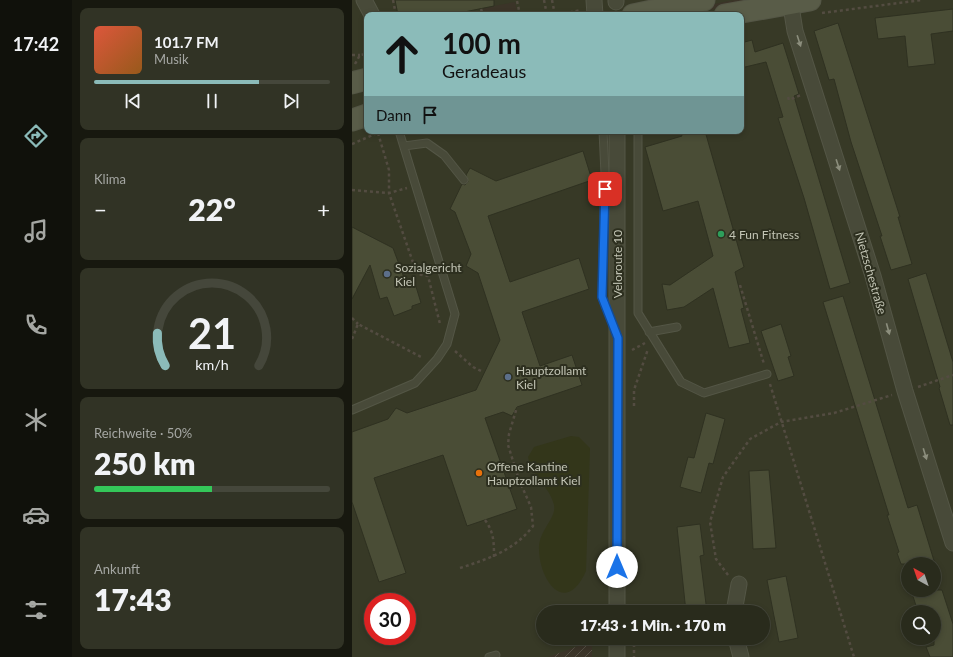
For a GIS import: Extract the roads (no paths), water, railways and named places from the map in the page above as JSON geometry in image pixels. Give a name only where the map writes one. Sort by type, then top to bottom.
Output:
[{"type":"main road","points":[[647,12],[704,0]]},
{"type":"main road","points":[[744,12],[796,5]]},
{"type":"main road","points":[[352,83],[364,81]]},
{"type":"main road","points":[[352,120],[364,116]]},
{"type":"street","points":[[364,0],[370,12]]},
{"type":"street","name":"Nietzschestraße","points":[[796,5],[905,391],[953,543]]},
{"type":"street","name":"Veloroute 10","points":[[617,134],[617,605]]},
{"type":"street","points":[[735,605],[738,584]]},
{"type":"street","points":[[617,645],[617,657]]},
{"type":"street","points":[[738,645],[741,657]]},
{"type":"lane","points":[[352,410],[415,383],[437,359],[447,344],[454,314],[417,185],[400,134]]},
{"type":"lane","points":[[603,134],[605,174],[602,297],[618,338]]},
{"type":"lane","points":[[638,134],[638,313],[650,335],[681,382],[704,393],[767,374]]},
{"type":"lane","points":[[404,146],[427,143],[444,155],[464,180]]},
{"type":"lane","points":[[650,335],[677,327]]},
{"type":"place","name":"4 Fun Fitness","points":[[721,234]]},
{"type":"place","name":"Sozialgericht Kiel","points":[[387,274]]},
{"type":"place","name":"Hauptzollamt Kiel","points":[[508,377]]},
{"type":"place","name":"Offene Kantine Hauptzollamt Kiel","points":[[479,473]]}]
